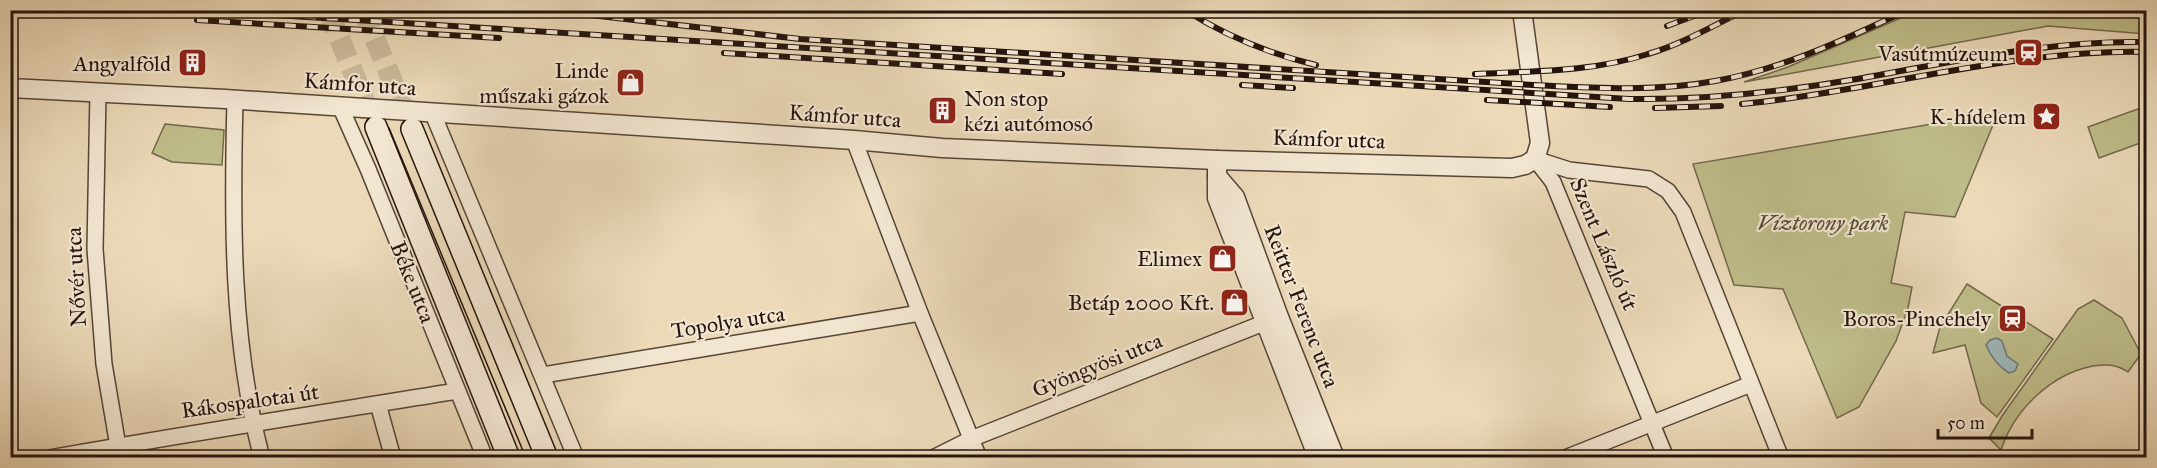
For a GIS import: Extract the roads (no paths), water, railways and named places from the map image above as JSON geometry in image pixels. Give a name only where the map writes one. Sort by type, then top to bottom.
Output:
[{"type":"main road","name":"Béke utca","points":[[376,127],[509,458]]},
{"type":"main road","points":[[412,129],[547,458]]},
{"type":"street","points":[[1522,10],[1540,134],[1539,152],[1535,159],[1569,170],[1649,179],[1668,191],[1683,212],[1781,458]]},
{"type":"street","name":"Kámfor utca","points":[[10,88],[340,106],[433,114],[854,140],[1217,168],[1512,168],[1525,165],[1535,159]]},
{"type":"street","name":"Nővér utca","points":[[98,92],[95,249],[104,364],[119,452]]},
{"type":"street","points":[[235,100],[235,243],[240,326],[253,425],[262,458]]},
{"type":"street","name":"Béke utca","points":[[340,106],[368,169],[485,458]]},
{"type":"street","points":[[433,114],[576,458]]},
{"type":"street","points":[[854,140],[920,313],[979,458]]},
{"type":"street","name":"Szent László út","points":[[1535,159],[1553,182],[1666,458]]},
{"type":"street","name":"Reitter Ferenc utca","points":[[1217,168],[1235,197],[1272,320],[1318,458]]},
{"type":"street","name":"Topolya utca","points":[[543,375],[920,313]]},
{"type":"street","name":"Reitter Ferenc utca","points":[[1272,320],[1335,458]]},
{"type":"street","name":"Gyöngyösi utca","points":[[933,458],[971,439],[1272,320]]},
{"type":"street","points":[[1565,458],[1750,384]]},
{"type":"street","name":"Rákospalotai út","points":[[49,458],[119,452],[178,435],[253,425],[457,391]]},
{"type":"street","points":[[378,404],[393,458]]},
{"type":"water","points":[[1997,338],[2002,341],[2007,356],[2018,364],[2015,371],[2009,373],[1990,353],[1986,345],[1990,340]]},
{"type":"tunnel","points":[[328,10],[374,124]]},
{"type":"tunnel","points":[[363,10],[411,126]]},
{"type":"tram line","points":[[389,128],[526,458]]},
{"type":"railway","points":[[195,10],[1629,99],[1715,97],[1772,91],[1829,84],[2037,48],[2109,42],[2146,42]]},
{"type":"railway","points":[[547,10],[800,39],[1533,85],[1624,88],[1670,87],[1740,76],[1813,52],[1908,10]]},
{"type":"railway","points":[[1185,10],[1249,43],[1316,65]]},
{"type":"railway","points":[[1667,26],[1710,10]]},
{"type":"railway","points":[[1475,74],[1563,70],[1627,60],[1673,45],[1745,10]]},
{"type":"railway","points":[[197,20],[499,38]]},
{"type":"railway","points":[[1742,104],[1793,98],[2044,57],[2146,52]]},
{"type":"railway","points":[[724,53],[1062,74]]},
{"type":"railway","points":[[1242,85],[1293,88]]},
{"type":"railway","points":[[1487,100],[1610,107]]},
{"type":"railway","points":[[1655,108],[1721,106]]},
{"type":"place","name":"Vasútmúzeum","points":[[2029,53]]},
{"type":"place","name":"Angyalföld","points":[[192,63]]},
{"type":"place","name":"Linde műszaki gázok","points":[[630,83]]},
{"type":"place","name":"Non stop kézi autómosó","points":[[943,111]]},
{"type":"place","name":"K-hídelem","points":[[2047,116]]},
{"type":"place","name":"Elimex","points":[[1223,258]]},
{"type":"place","name":"Betáp 2000 Kft.","points":[[1235,302]]},
{"type":"place","name":"Boros-Pincehely","points":[[2012,318]]},
{"type":"park label","name":"Víztorony park","points":[[1823,222]]}]
